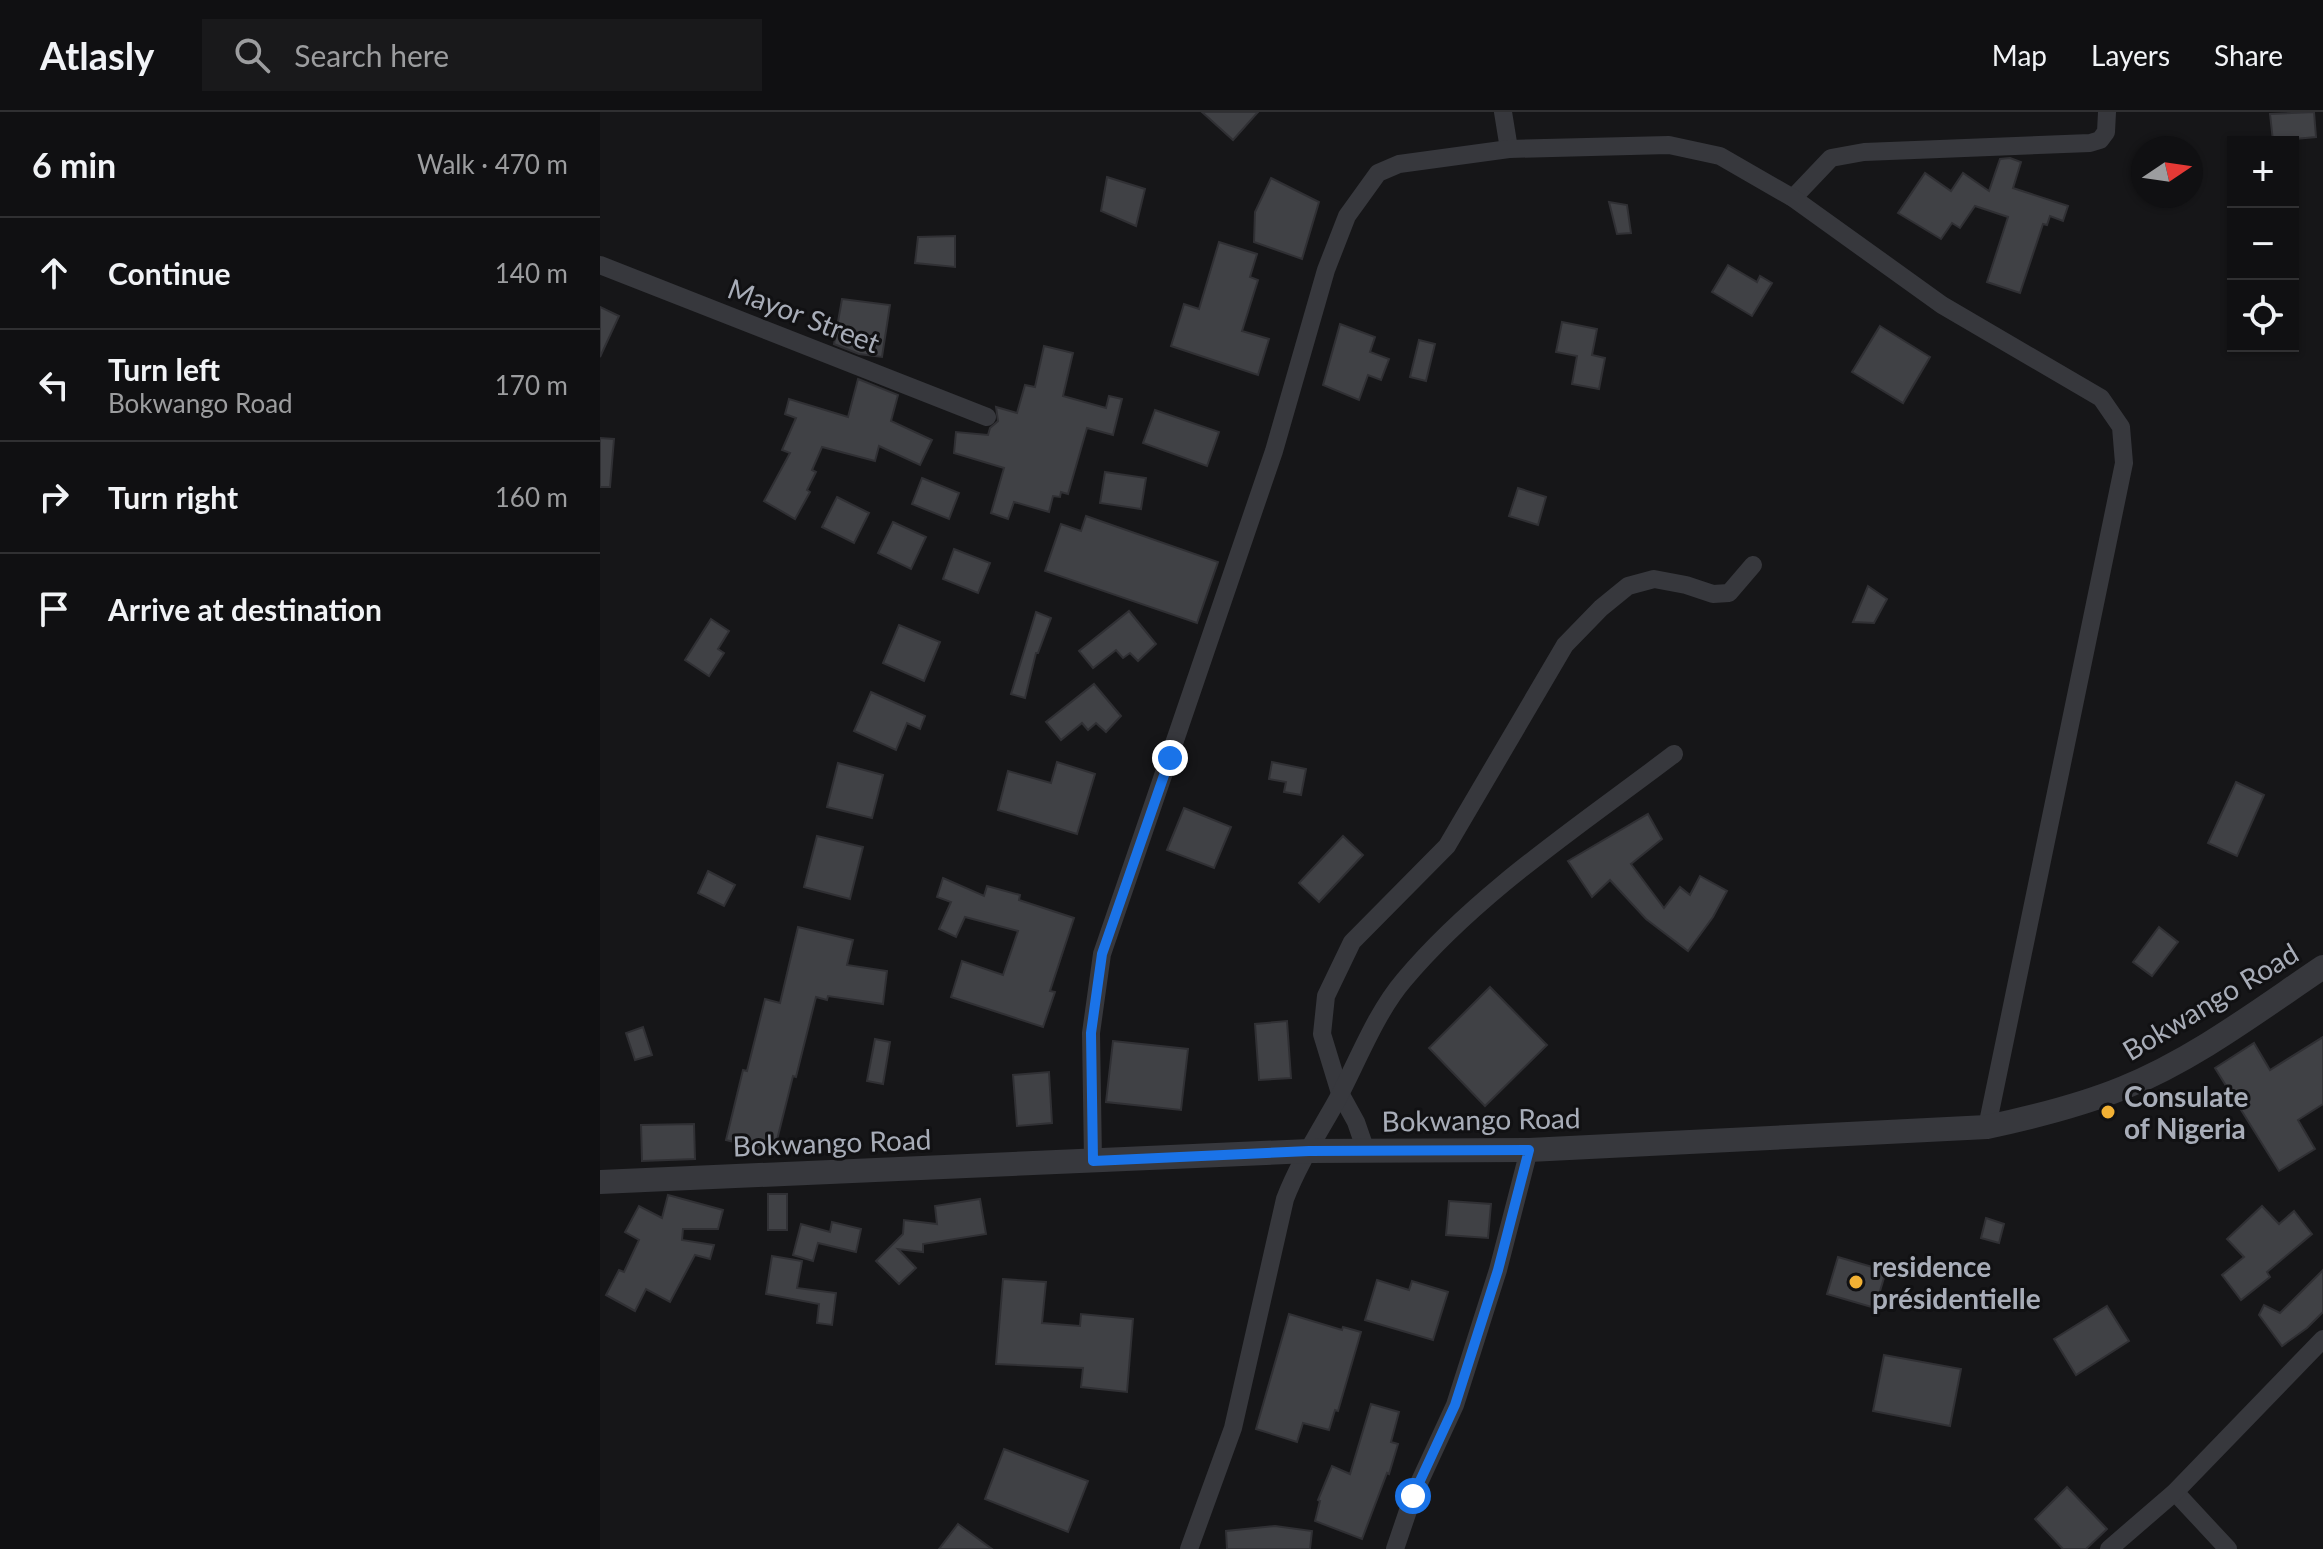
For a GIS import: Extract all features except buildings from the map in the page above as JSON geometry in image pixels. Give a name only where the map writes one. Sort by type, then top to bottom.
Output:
[{"type":"street","points":[[1503,112],[1509,149]]},
{"type":"street","points":[[1793,198],[1831,158],[1864,152],[2090,143],[2100,140],[2106,132],[2107,112]]},
{"type":"street","points":[[1093,1161],[1091,1033],[1102,954],[1274,451],[1326,270],[1347,216],[1378,173],[1399,164],[1509,149],[1669,145],[1720,156],[1793,198],[1942,305],[2101,398],[2121,427],[2124,463],[1987,1127]]},
{"type":"street","name":"Mayor Street","points":[[600,265],[987,417]]},
{"type":"street","points":[[1366,1151],[1356,1122],[1340,1093],[1322,1034],[1326,996],[1352,942],[1447,846],[1565,645],[1601,608],[1628,586],[1654,579],[1713,594],[1729,593],[1753,565]]},
{"type":"street","points":[[1189,1549],[1233,1428],[1285,1199],[1294,1174],[1402,982],[1469,912],[1674,754]]},
{"type":"street","name":"Bokwango Road","points":[[600,1182],[1309,1151],[1529,1150],[1987,1127],[2051,1113],[2125,1087],[2200,1048],[2323,967]]},
{"type":"street","points":[[1395,1549],[1413,1496],[1455,1405],[1498,1270],[1529,1150]]},
{"type":"street","points":[[2109,1549],[2175,1492],[2323,1339]]},
{"type":"street","points":[[2175,1492],[2228,1549]]},
{"type":"place","name":"Consulate of Nigeria","points":[[2108,1112]]},
{"type":"place","name":"residence présidentielle","points":[[1856,1282]]},
{"type":"route","points":[[1170,758],[1102,954],[1091,1033],[1093,1161],[1309,1151],[1529,1150],[1498,1270],[1455,1405],[1413,1496]]}]
